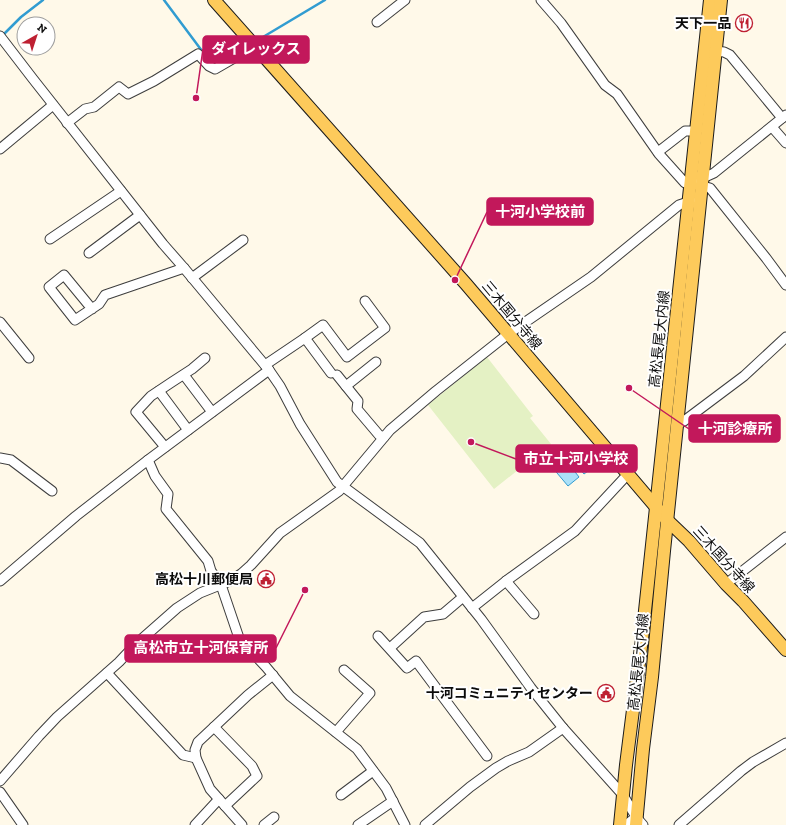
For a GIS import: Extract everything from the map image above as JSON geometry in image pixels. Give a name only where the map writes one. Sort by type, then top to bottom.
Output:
[{"type":"main road","name":"三木国分寺線","points":[[214,0],[466,284],[667,520],[743,601],[786,650]]},
{"type":"main road","name":"高松長尾大内線","points":[[697,181],[696,131],[710,0]]},
{"type":"main road","name":"高松長尾大内線","points":[[620,825],[656,507],[694,201],[716,51],[721,0]]},
{"type":"main road","name":"高松長尾大内線","points":[[638,822],[643,749],[652,677],[678,424],[694,201]]},
{"type":"street","points":[[377,22],[405,0]]},
{"type":"street","points":[[541,0],[561,22],[605,85],[617,94],[658,152],[685,183],[697,181],[714,173],[784,116],[730,55],[724,52],[716,51]]},
{"type":"street","points":[[1,38],[163,244],[267,368],[280,386],[300,424],[337,482],[420,543],[472,608],[531,688],[563,728],[623,795],[638,822],[626,825]]},
{"type":"street","points":[[67,123],[85,109],[94,106],[119,87],[128,94],[198,54],[209,66],[215,69],[255,46]]},
{"type":"street","points":[[0,149],[53,105]]},
{"type":"street","points":[[772,126],[786,143]]},
{"type":"street","points":[[658,152],[685,131],[696,131]]},
{"type":"street","points":[[697,181],[710,188],[786,285]]},
{"type":"street","points":[[50,239],[121,191]]},
{"type":"street","points":[[1,779],[57,717],[119,662],[135,645],[177,608],[200,593],[230,581],[241,574],[280,533],[339,491],[390,430],[436,391],[508,334],[591,277],[679,206],[694,201]]},
{"type":"street","points":[[88,253],[140,215]]},
{"type":"street","points":[[192,278],[243,240]]},
{"type":"street","points":[[92,309],[64,275],[49,287],[75,320],[92,309],[99,304],[105,295],[184,268]]},
{"type":"street","points":[[0,581],[76,516],[323,325],[347,357],[385,328],[365,301]]},
{"type":"street","points":[[0,322],[29,358]]},
{"type":"street","points":[[678,424],[744,376],[786,337]]},
{"type":"street","points":[[305,338],[358,401],[357,408],[379,435],[384,437]]},
{"type":"street","points":[[164,447],[136,412],[151,396],[206,358]]},
{"type":"street","points":[[346,386],[376,362]]},
{"type":"street","points":[[184,374],[212,412]]},
{"type":"street","points":[[159,390],[188,430]]},
{"type":"street","points":[[0,458],[11,460],[52,491]]},
{"type":"street","points":[[148,460],[155,476],[168,494],[166,509],[208,560],[212,571],[221,585],[240,638],[290,696],[356,749],[386,788],[405,825]]},
{"type":"street","points":[[472,608],[506,581],[575,531],[628,474]]},
{"type":"street","points":[[726,584],[786,537]]},
{"type":"street","points":[[506,581],[534,614]]},
{"type":"street","points":[[390,648],[424,618],[443,614],[463,597]]},
{"type":"street","points":[[378,636],[407,668],[416,661],[487,756]]},
{"type":"street","points":[[336,732],[370,693],[344,670]]},
{"type":"street","points":[[107,673],[183,755],[196,758]]},
{"type":"street","points":[[242,825],[210,789],[196,758],[195,750],[198,742],[272,675]]},
{"type":"street","points":[[195,825],[257,776],[252,766],[214,727]]},
{"type":"street","points":[[425,825],[496,768],[529,752],[563,728]]},
{"type":"street","points":[[679,825],[741,771],[753,762],[786,743]]},
{"type":"street","points":[[341,795],[373,771]]},
{"type":"street","points":[[0,792],[23,825]]},
{"type":"street","points":[[358,825],[393,801]]},
{"type":"street","points":[[264,825],[274,817]]},
{"type":"green space","points":[[487,357],[533,416],[530,418],[551,444],[494,489],[428,405]]},
{"type":"water","points":[[558,450],[579,477],[568,486],[546,460]]},
{"type":"water","points":[[579,460],[588,471],[584,474],[575,463]]},
{"type":"waterway","points":[[3,35],[21,17],[43,0]]},
{"type":"waterway","points":[[164,0],[208,59]]},
{"type":"waterway","points":[[263,37],[325,0]]},
{"type":"place","name":"天下一品","points":[[744,23]]},
{"type":"place","name":"ダイレックス","points":[[196,98]]},
{"type":"place","name":"十河小学校前","points":[[455,280]]},
{"type":"place","name":"十河診療所","points":[[629,388]]},
{"type":"place","name":"市立十河小学校","points":[[471,442]]},
{"type":"place","name":"高松十川郵便局","points":[[266,579]]},
{"type":"place","name":"高松市立十河保育所","points":[[305,590]]},
{"type":"place","name":"十河コミュニティセンター","points":[[606,693]]}]
